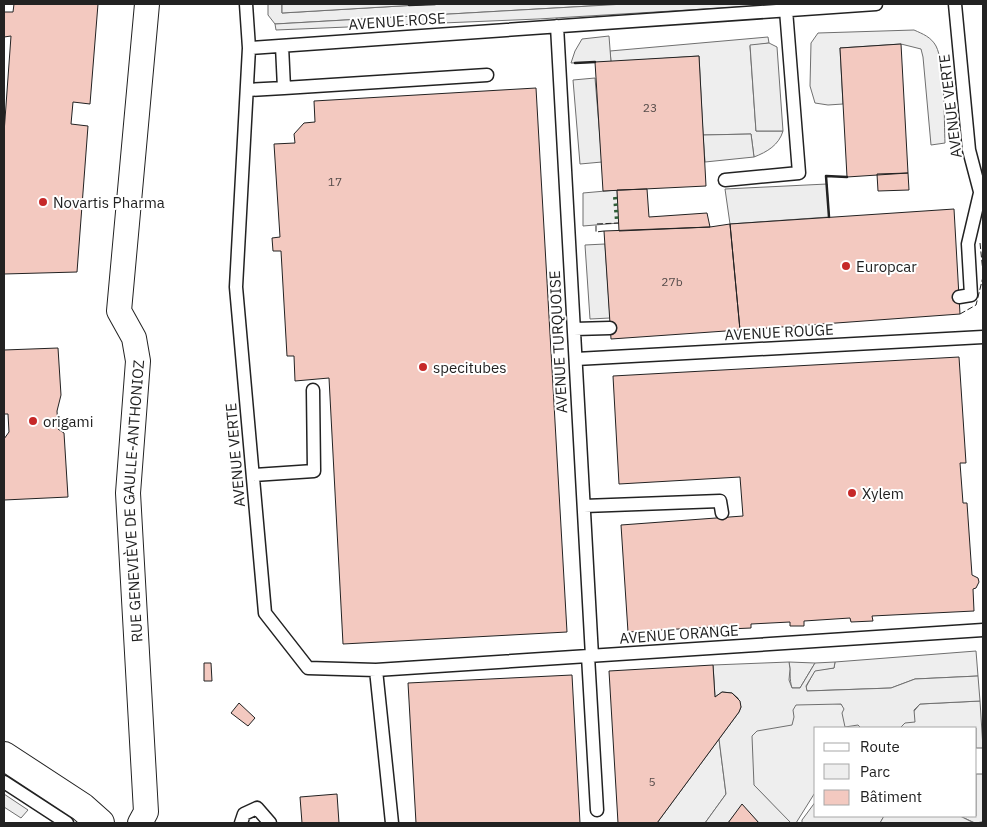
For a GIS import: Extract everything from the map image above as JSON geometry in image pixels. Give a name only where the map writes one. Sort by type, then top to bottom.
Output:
[{"type":"street","name":"RUE GENEVIÈVE DE GAULLE-ANTHONIOZ","points":[[140,823],[146,812],[128,493],[138,361],[134,338],[119,311],[147,4]]},
{"type":"street","points":[[4,756],[82,807],[100,823]]},
{"type":"lane","name":"AVENUE VERTE","points":[[246,4],[249,48],[236,287],[265,613],[308,668],[376,670]]},
{"type":"lane","name":"AVENUE ROSE","points":[[249,48],[876,4]]},
{"type":"lane","name":"AVENUE VERTE","points":[[955,4],[970,150],[982,198]]},
{"type":"lane","points":[[725,180],[799,173],[786,10]]},
{"type":"lane","name":"AVENUE TURQUOISE","points":[[557,26],[584,506],[597,810]]},
{"type":"lane","points":[[282,46],[284,88]]},
{"type":"lane","points":[[247,90],[488,75]]},
{"type":"lane","points":[[959,296],[971,294],[968,244],[982,198]]},
{"type":"lane","points":[[574,329],[610,328]]},
{"type":"lane","name":"AVENUE ROUGE","points":[[576,359],[983,337]]},
{"type":"lane","points":[[253,475],[314,471],[313,390]]},
{"type":"lane","points":[[584,506],[720,501],[722,513]]},
{"type":"lane","name":"AVENUE ORANGE","points":[[376,670],[983,630]]},
{"type":"lane","points":[[376,670],[392,823]]},
{"type":"lane","points":[[4,782],[67,823]]},
{"type":"lane","points":[[241,823],[244,814],[258,808],[270,823]]},
{"type":"green space","points":[[268,4],[282,4],[282,13],[434,4],[625,4],[275,24],[268,15]]},
{"type":"green space","points":[[914,30],[932,40],[939,54],[943,78],[945,143],[931,145],[921,49],[901,44],[840,48],[843,104],[828,105],[815,103],[810,86],[811,43],[818,33]]},
{"type":"green space","points":[[768,37],[769,43],[750,46],[756,131],[783,131],[779,140],[772,147],[754,157],[751,134],[703,135],[699,56],[611,62],[610,51]]},
{"type":"green space","points":[[617,190],[619,223],[583,226],[583,193]]},
{"type":"green space","points":[[976,651],[978,676],[915,679],[891,688],[807,691],[806,687],[815,670],[834,668],[835,662]]},
{"type":"green space","points":[[789,662],[815,663],[800,688],[792,688]]},
{"type":"green space","points":[[980,701],[983,748],[977,748],[977,727],[901,727],[920,704]]},
{"type":"green space","points":[[795,704],[841,704],[860,727],[814,727],[814,794],[796,823],[790,823],[753,784],[751,735],[753,732],[792,710]]},
{"type":"green space","points":[[719,739],[726,794],[705,823],[657,823]]},
{"type":"green space","points":[[977,774],[983,774],[983,822],[975,823],[962,817],[977,817]]},
{"type":"green space","points":[[4,794],[28,810],[21,818],[4,807]]},
{"type":"green space","points":[[814,804],[814,817],[883,817],[880,823],[802,823],[802,820]]},
{"type":"shaded area","points":[[282,4],[434,4],[282,13]]},
{"type":"shaded area","points":[[625,4],[789,4],[538,19],[276,30],[275,24]]},
{"type":"shaded area","points":[[609,36],[611,62],[571,63],[582,39]]},
{"type":"shaded area","points":[[769,43],[777,47],[783,131],[756,131],[750,45]]},
{"type":"shaded area","points":[[595,78],[602,162],[580,164],[573,80]]},
{"type":"shaded area","points":[[751,134],[754,157],[705,162],[703,135]]},
{"type":"shaded area","points":[[827,184],[829,217],[730,224],[725,189]]},
{"type":"shaded area","points":[[605,244],[610,318],[590,319],[585,245]]},
{"type":"shaded area","points":[[789,662],[789,680],[792,688],[800,688],[815,663],[835,662],[834,668],[815,671],[806,686],[807,691],[891,688],[915,679],[978,676],[980,701],[920,704],[914,710],[915,722],[905,723],[901,727],[860,727],[858,725],[845,727],[842,713],[844,709],[841,704],[796,705],[793,710],[792,725],[757,731],[752,736],[754,785],[791,823],[759,823],[742,805],[728,823],[705,823],[726,794],[719,739],[741,707],[738,698],[732,693],[722,692],[715,697],[713,665]]},
{"type":"shaded area","points":[[883,817],[962,817],[974,823],[880,823]]},
{"type":"building","name":"Novartis Pharma","points":[[14,4],[98,4],[90,104],[73,102],[71,124],[88,126],[77,272],[4,274],[4,133],[11,36],[4,37],[4,12],[13,12]]},
{"type":"building","points":[[901,44],[908,173],[847,177],[840,48]]},
{"type":"building","points":[[699,56],[706,186],[603,191],[595,62]]},
{"type":"building","name":"specitubes","points":[[536,88],[567,632],[343,644],[329,378],[295,381],[294,356],[287,356],[281,251],[273,251],[272,238],[280,237],[274,144],[295,143],[294,134],[304,123],[315,122],[314,101]]},
{"type":"building","points":[[908,173],[909,190],[878,191],[877,174]]},
{"type":"building","points":[[647,189],[649,217],[707,213],[710,227],[619,231],[617,190]]},
{"type":"building","name":"Europcar","points":[[954,209],[960,314],[740,330],[730,224]]},
{"type":"building","points":[[730,224],[740,330],[611,339],[604,231],[710,227]]},
{"type":"building","name":"origami","points":[[58,348],[61,395],[57,411],[58,429],[64,433],[68,497],[4,500],[4,439],[9,432],[8,414],[4,414],[4,350]]},
{"type":"building","name":"Xylem","points":[[959,357],[966,463],[960,463],[963,503],[967,503],[972,575],[978,578],[979,582],[976,588],[973,589],[974,611],[872,616],[873,621],[851,622],[850,618],[804,621],[804,626],[790,626],[790,622],[751,624],[751,628],[729,629],[729,626],[628,632],[621,525],[743,516],[740,477],[619,484],[613,376]]},
{"type":"building","points":[[204,663],[211,663],[212,681],[204,681]]},
{"type":"building","points":[[713,665],[715,697],[722,692],[732,693],[740,701],[741,707],[739,712],[657,823],[618,823],[609,671]]},
{"type":"building","points":[[572,675],[580,823],[416,823],[408,683]]},
{"type":"building","points":[[239,703],[255,718],[248,726],[231,713]]},
{"type":"building","points":[[337,794],[339,823],[302,823],[300,797]]},
{"type":"building","points":[[742,804],[759,823],[728,823]]},
{"type":"hedge","points":[[615,197],[617,222]]},
{"type":"fence","points":[[829,217],[826,176],[847,177]]},
{"type":"fence","points":[[604,231],[596,232],[596,224],[619,223]]},
{"type":"fence","points":[[980,243],[983,272]]},
{"type":"fence","points":[[960,314],[976,305],[983,277]]},
{"type":"wall","points":[[409,5],[435,4]]},
{"type":"wall","points":[[575,63],[595,62]]},
{"type":"wall","points":[[829,217],[826,176],[847,177]]},
{"type":"place","name":"Novartis Pharma","points":[[43,202]]},
{"type":"place","name":"Europcar","points":[[846,266]]},
{"type":"place","name":"specitubes","points":[[423,367]]},
{"type":"place","name":"origami","points":[[33,421]]},
{"type":"place","name":"Xylem","points":[[852,493]]}]
